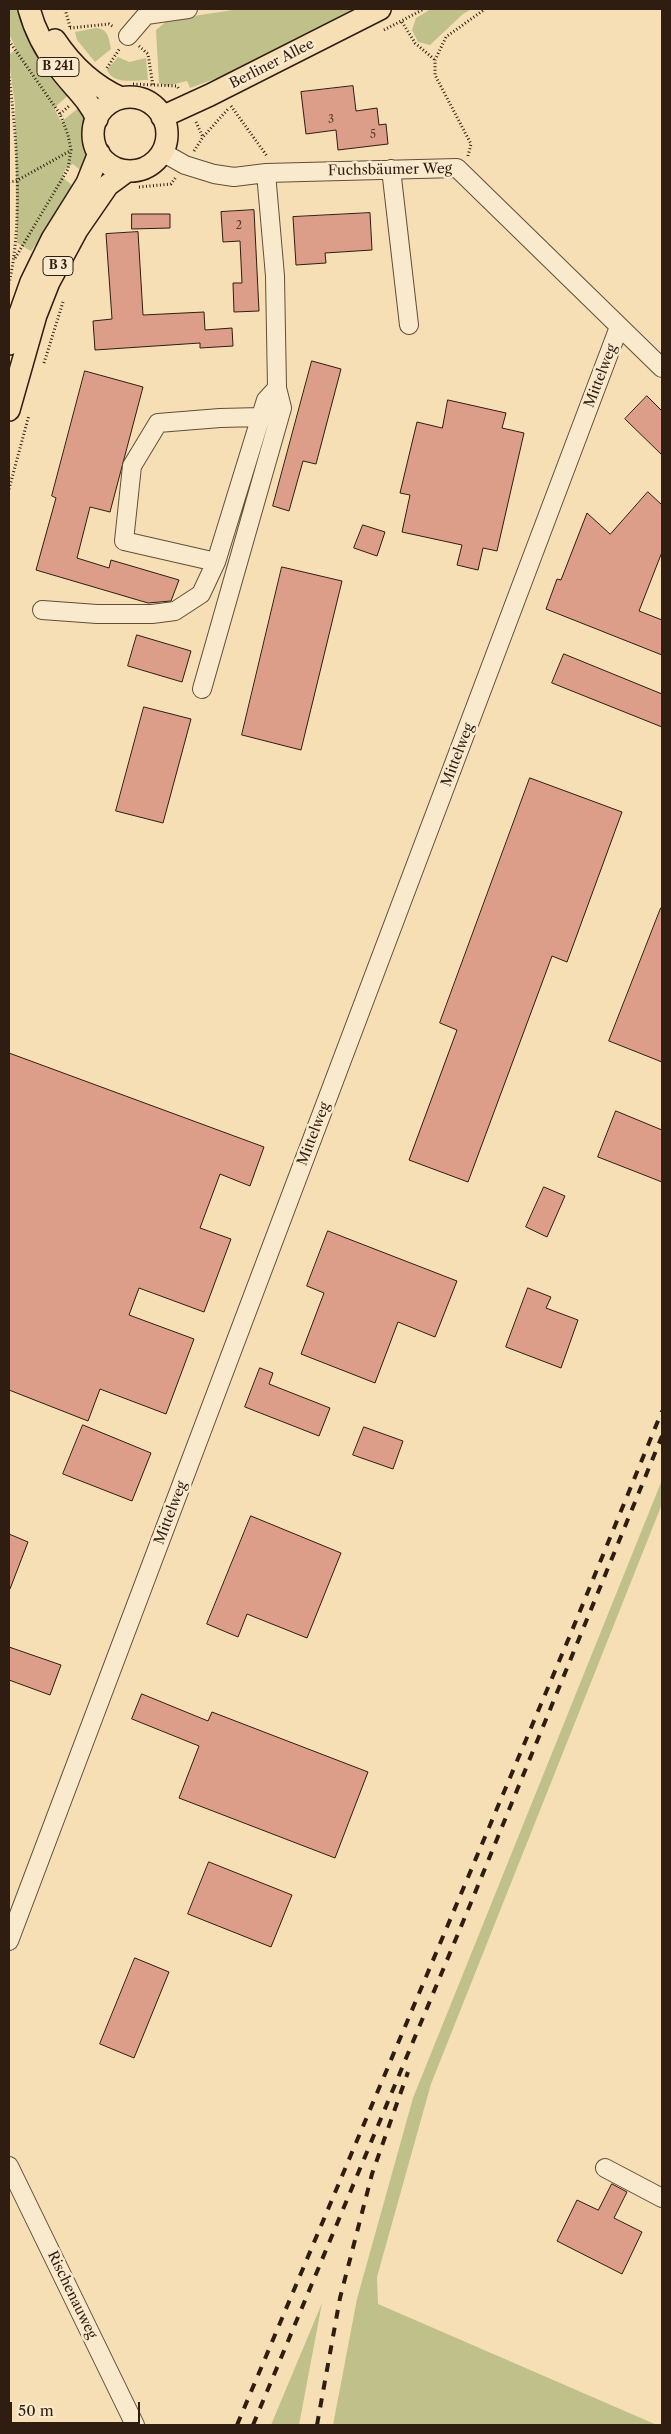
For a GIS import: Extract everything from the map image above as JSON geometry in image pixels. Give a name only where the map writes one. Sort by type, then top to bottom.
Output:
[{"type":"main road","name":"B 241","points":[[28,9],[43,44],[60,70],[90,105],[97,119]]},
{"type":"main road","name":"B 241","points":[[38,9],[63,52],[94,83],[105,91],[121,98]]},
{"type":"main road","name":"Berliner Allee","points":[[162,117],[210,95],[380,9]]},
{"type":"main road","points":[[133,97],[145,100],[155,107],[162,117],[166,128],[166,141],[162,152],[131,180],[99,153],[93,136],[97,119],[111,103],[121,98],[133,97]]},
{"type":"main road","name":"B 3","points":[[9,344],[31,282],[52,239],[87,183],[99,153]]},
{"type":"main road","name":"B 3","points":[[9,410],[36,315],[50,282],[77,230],[108,185],[131,180]]},
{"type":"street","points":[[128,36],[146,15],[188,9]]},
{"type":"street","name":"Fuchsbäumer Weg","points":[[162,152],[185,165],[214,174],[234,177],[272,172],[457,168],[662,368]]},
{"type":"street","points":[[390,169],[409,325]]},
{"type":"street","points":[[202,690],[282,408],[277,388],[272,172]]},
{"type":"street","name":"Mittelweg","points":[[9,1941],[620,327]]},
{"type":"street","points":[[42,610],[97,614],[152,614],[175,611],[201,594],[216,562],[266,400],[277,388]]},
{"type":"street","points":[[216,562],[124,541],[132,466],[158,423],[261,417]]},
{"type":"street","name":"Rischenauweg","points":[[9,2166],[136,2425]]},
{"type":"street","points":[[605,2168],[662,2198]]},
{"type":"path","points":[[457,168],[468,157],[471,144],[435,75],[435,60],[446,37],[485,9]]},
{"type":"path","points":[[402,22],[415,43],[435,60]]},
{"type":"path","points":[[70,28],[109,24],[128,36],[148,54],[152,86],[178,86]]},
{"type":"path","points":[[102,75],[128,36]]},
{"type":"path","points":[[9,40],[60,114],[68,135],[71,150],[68,169],[14,260]]},
{"type":"path","points":[[9,77],[16,181],[14,260],[9,283]]},
{"type":"path","points":[[231,106],[272,172]]},
{"type":"path","points":[[9,182],[16,181],[71,150]]},
{"type":"path","points":[[131,180],[141,186],[171,184]]},
{"type":"path","points":[[42,368],[66,295]]},
{"type":"path","points":[[9,489],[32,405]]},
{"type":"green space","points":[[9,9],[19,9],[72,92],[54,108],[61,122],[81,106],[87,131],[88,149],[85,174],[73,164],[66,168],[62,177],[77,189],[31,251],[17,243],[15,105],[9,62],[9,55],[16,49],[9,34]]},
{"type":"green space","points":[[239,9],[359,9],[239,70],[190,88],[187,81],[167,86],[159,83],[156,30],[168,20]]},
{"type":"green space","points":[[431,9],[472,9],[463,14],[430,45],[418,42],[412,30],[416,18]]},
{"type":"green space","points":[[96,28],[106,32],[111,49],[95,62],[77,40],[75,32]]},
{"type":"green space","points":[[118,57],[129,62],[146,58],[148,80],[125,81],[110,75],[107,70]]},
{"type":"green space","points":[[662,1480],[662,1504],[431,2084],[377,2277],[378,2304],[657,2425],[333,2425],[357,2299],[413,2098]]},
{"type":"green space","points":[[322,2303],[299,2425],[271,2425]]},
{"type":"building","points":[[353,86],[356,111],[377,108],[379,125],[386,124],[388,144],[338,150],[336,130],[306,134],[301,92]]},
{"type":"building","points":[[254,210],[259,311],[234,312],[233,283],[242,283],[240,241],[223,242],[221,212]]},
{"type":"building","points":[[370,213],[372,250],[325,253],[326,263],[296,265],[293,217]]},
{"type":"building","points":[[132,214],[170,214],[170,228],[132,229]]},
{"type":"building","points":[[138,232],[143,315],[204,312],[205,330],[232,328],[233,346],[200,348],[200,343],[95,350],[93,321],[112,319],[106,234]]},
{"type":"building","points":[[312,361],[341,369],[316,464],[303,461],[289,511],[273,506]]},
{"type":"building","points":[[85,371],[143,387],[110,512],[90,507],[77,558],[109,568],[111,560],[179,580],[171,601],[148,603],[36,570],[56,498],[52,496]]},
{"type":"building","points":[[647,396],[662,411],[662,455],[625,419]]},
{"type":"building","points":[[448,400],[506,413],[502,428],[524,433],[497,551],[483,548],[478,570],[457,565],[462,545],[402,532],[410,495],[400,493],[417,422],[442,428]]},
{"type":"building","points":[[648,492],[662,505],[662,552],[639,611],[662,620],[662,655],[546,609],[557,579],[561,580],[587,513],[610,534]]},
{"type":"building","points":[[363,525],[385,532],[377,556],[354,548]]},
{"type":"building","points":[[282,567],[342,581],[301,750],[242,735]]},
{"type":"building","points":[[137,635],[191,651],[182,682],[128,666]]},
{"type":"building","points":[[564,654],[662,694],[662,727],[552,683]]},
{"type":"building","points":[[144,707],[191,719],[163,823],[116,811]]},
{"type":"building","points":[[530,778],[622,812],[567,962],[552,956],[468,1182],[409,1160],[457,1030],[440,1023]]},
{"type":"building","points":[[662,908],[662,1062],[609,1041]]},
{"type":"building","points":[[9,1053],[264,1147],[250,1186],[220,1174],[200,1228],[231,1239],[204,1312],[139,1288],[129,1315],[194,1339],[166,1414],[100,1389],[88,1421],[9,1390]]},
{"type":"building","points":[[616,1111],[662,1130],[662,1182],[598,1157]]},
{"type":"building","points":[[544,1187],[565,1196],[547,1237],[526,1227]]},
{"type":"building","points":[[328,1231],[457,1281],[435,1337],[398,1322],[375,1383],[301,1354],[324,1293],[307,1286]]},
{"type":"building","points":[[528,1288],[551,1297],[546,1308],[578,1320],[561,1368],[506,1347]]},
{"type":"building","points":[[260,1368],[273,1373],[269,1384],[330,1408],[319,1436],[245,1407]]},
{"type":"building","points":[[83,1425],[151,1453],[132,1501],[63,1474]]},
{"type":"building","points":[[364,1427],[403,1441],[393,1469],[353,1455]]},
{"type":"building","points":[[251,1516],[341,1553],[307,1638],[247,1614],[238,1637],[207,1624]]},
{"type":"building","points":[[9,1534],[28,1542],[10,1589],[9,1589]]},
{"type":"building","points":[[9,1647],[61,1665],[50,1695],[9,1680]]},
{"type":"building","points":[[142,1694],[208,1721],[212,1712],[368,1772],[335,1858],[179,1798],[199,1746],[132,1719]]},
{"type":"building","points":[[209,1862],[292,1895],[271,1947],[188,1914]]},
{"type":"building","points":[[135,1958],[169,1972],[134,2058],[100,2044]]},
{"type":"building","points":[[612,2184],[627,2192],[614,2218],[642,2232],[622,2274],[557,2241],[577,2200],[598,2210]]},
{"type":"railway","points":[[237,2425],[571,1633],[662,1411]]},
{"type":"railway","points":[[253,2425],[470,1905],[662,1436]]},
{"type":"railway","points":[[317,2425],[340,2298],[372,2174],[408,2072]]}]
